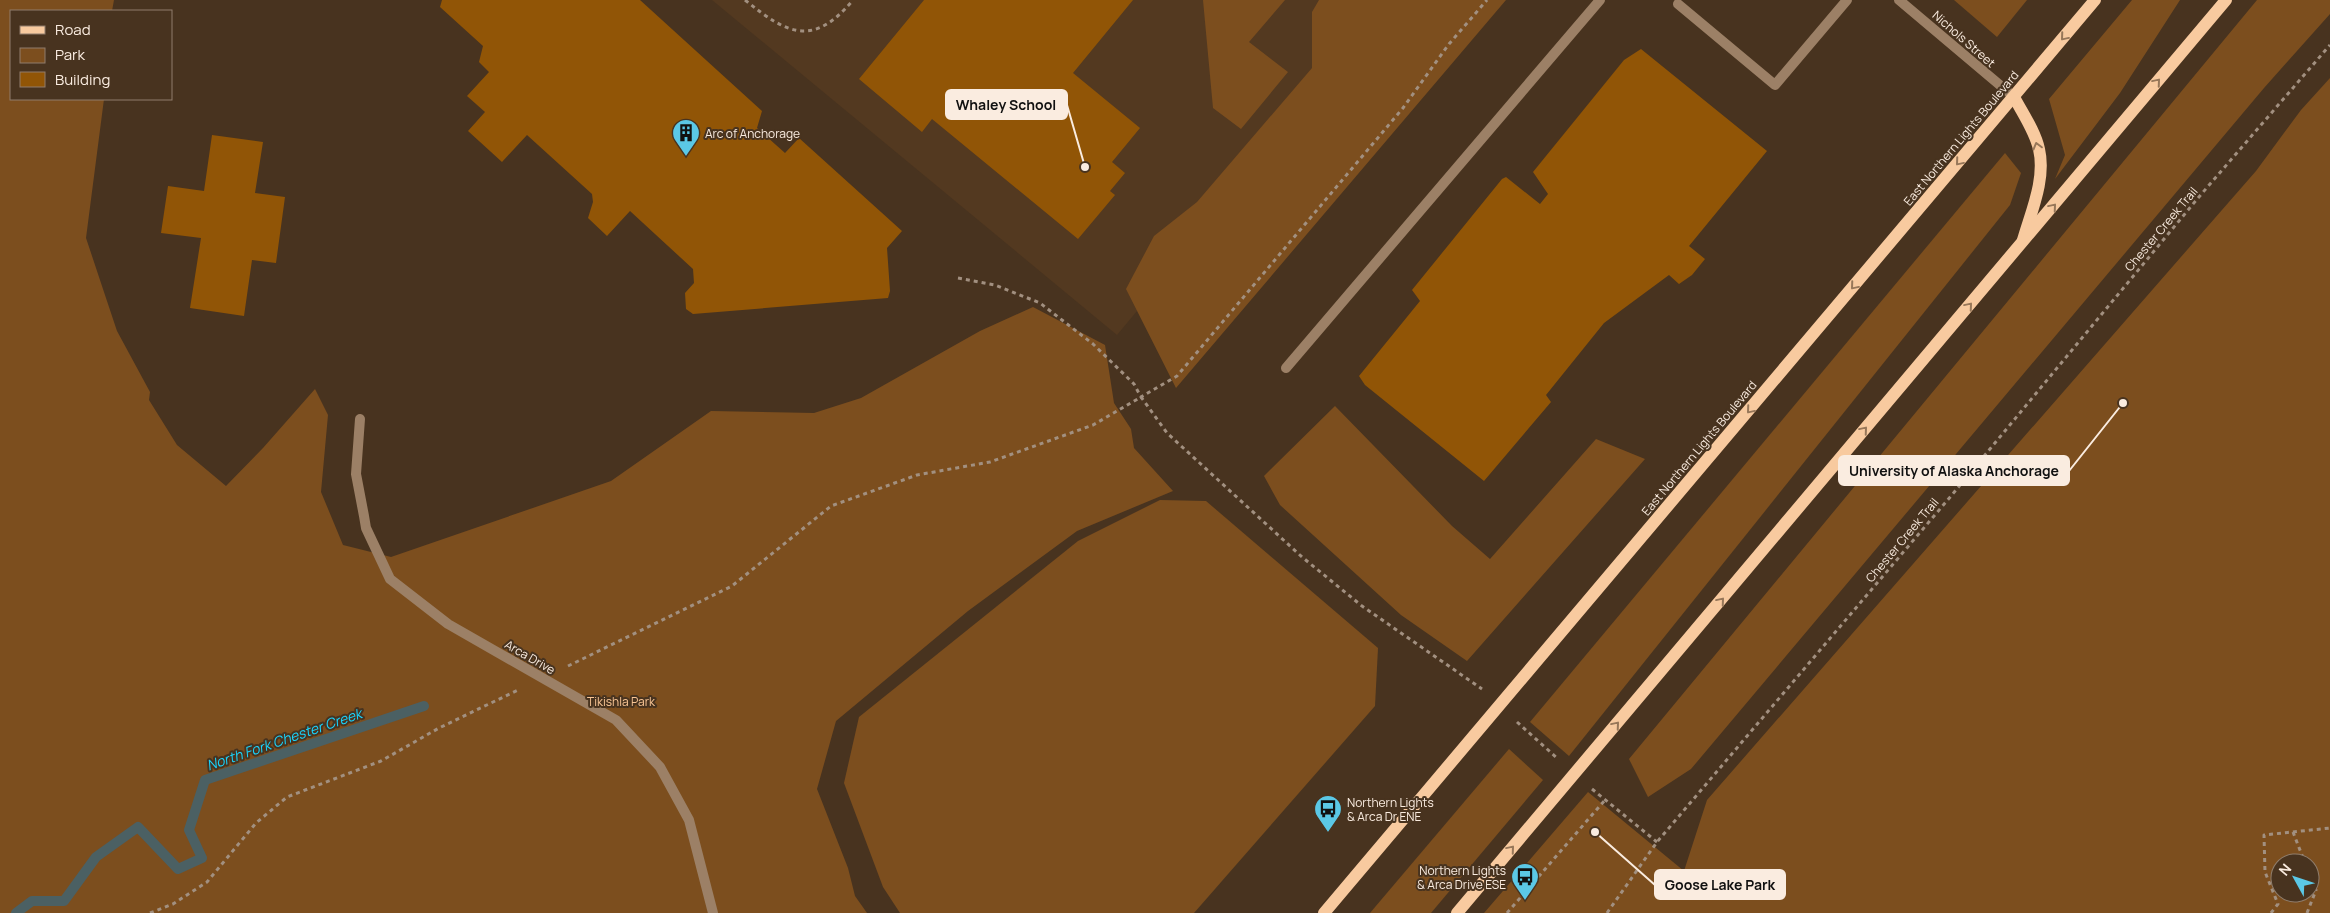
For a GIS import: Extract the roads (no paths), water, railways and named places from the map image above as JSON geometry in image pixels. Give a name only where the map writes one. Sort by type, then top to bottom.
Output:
[{"type":"main road","name":"East Northern Lights Boulevard","points":[[1324,913],[2095,0]]},
{"type":"main road","points":[[1457,913],[2226,0]]},
{"type":"main road","points":[[2014,97],[2034,134],[2041,165],[2039,180],[2022,244]]},
{"type":"street","points":[[1286,368],[1600,0]]},
{"type":"street","points":[[1678,4],[1774,85],[1847,0]]},
{"type":"street","name":"Nichols Street","points":[[1899,0],[2014,97]]},
{"type":"street","name":"Arca Drive","points":[[360,419],[356,474],[366,528],[390,579],[448,624],[616,720],[660,767],[689,820],[712,913]]},
{"type":"waterway","name":"North Fork Chester Creek","points":[[16,913],[32,901],[64,901],[96,857],[138,827],[178,869],[202,858],[189,830],[205,780],[424,706]]},
{"type":"place","name":"Arc of Anchorage","points":[[686,157]]},
{"type":"place","name":"Whaley School","points":[[1085,167]]},
{"type":"place","name":"University of Alaska Anchorage","points":[[2123,403]]},
{"type":"place","name":"Goose Lake Park","points":[[1595,832]]},
{"type":"place","name":"Northern Lights & Arca Dr ENE","points":[[1328,833]]},
{"type":"place","name":"Northern Lights & Arca Drive ESE","points":[[1525,901]]},
{"type":"park label","name":"Tikishla Park","points":[[621,701]]}]
